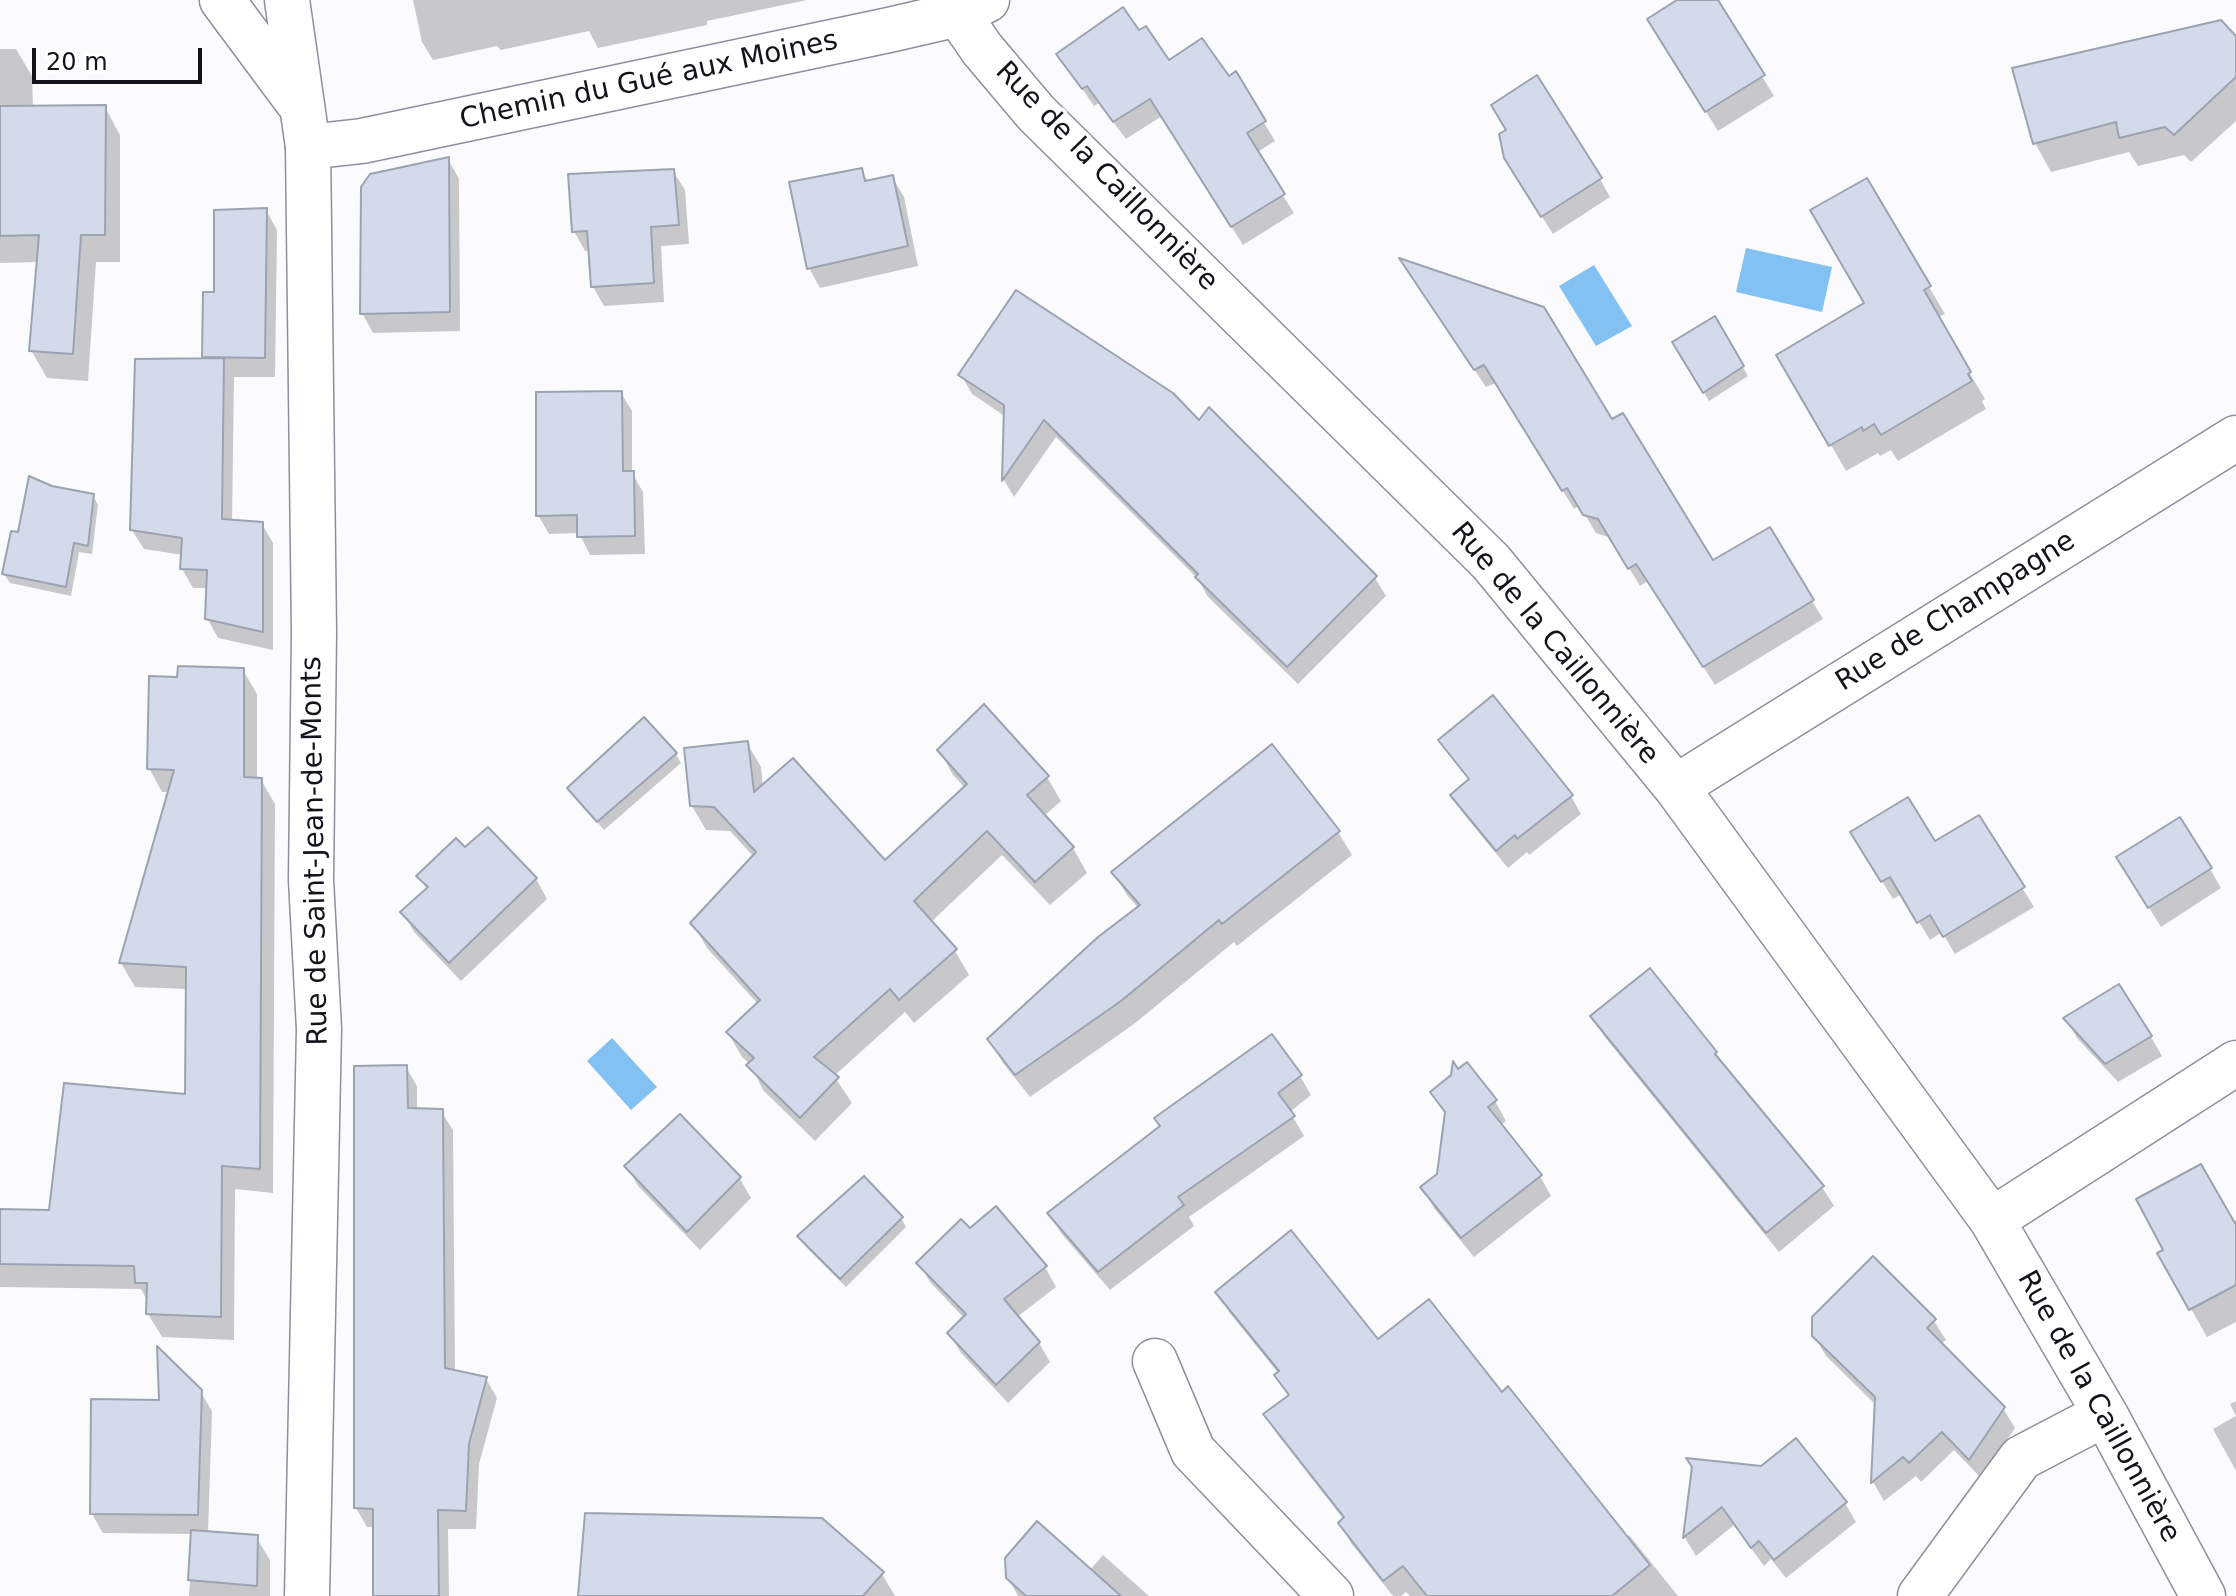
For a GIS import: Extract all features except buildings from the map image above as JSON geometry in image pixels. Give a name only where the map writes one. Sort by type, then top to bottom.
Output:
[{"type":"street","points":[[222,0],[304,127]]},
{"type":"street","name":"Rue de Saint-Jean-de-Monts","points":[[287,0],[304,127],[314,633],[311,880],[319,1029],[307,1596]]},
{"type":"street","name":"Chemin du Gué aux Moines","points":[[304,127],[362,141],[973,7]]},
{"type":"street","name":"Rue de la Caillonnière","points":[[973,7],[982,49],[1036,113],[1491,562],[1676,787],[1992,1220],[2105,1414],[2203,1596]]},
{"type":"street","name":"Rue de Champagne","points":[[1676,787],[2236,438]]},
{"type":"street","points":[[1992,1220],[2236,1063]]},
{"type":"street","points":[[1155,1361],[1193,1451],[1331,1596]]},
{"type":"street","points":[[1920,1596],[2021,1458],[2105,1414]]},
{"type":"water","points":[[1746,248],[1832,267],[1822,312],[1736,292]]},
{"type":"water","points":[[1594,265],[1632,326],[1596,346],[1559,286]]},
{"type":"water","points":[[612,1038],[657,1087],[631,1110],[587,1061]]}]
